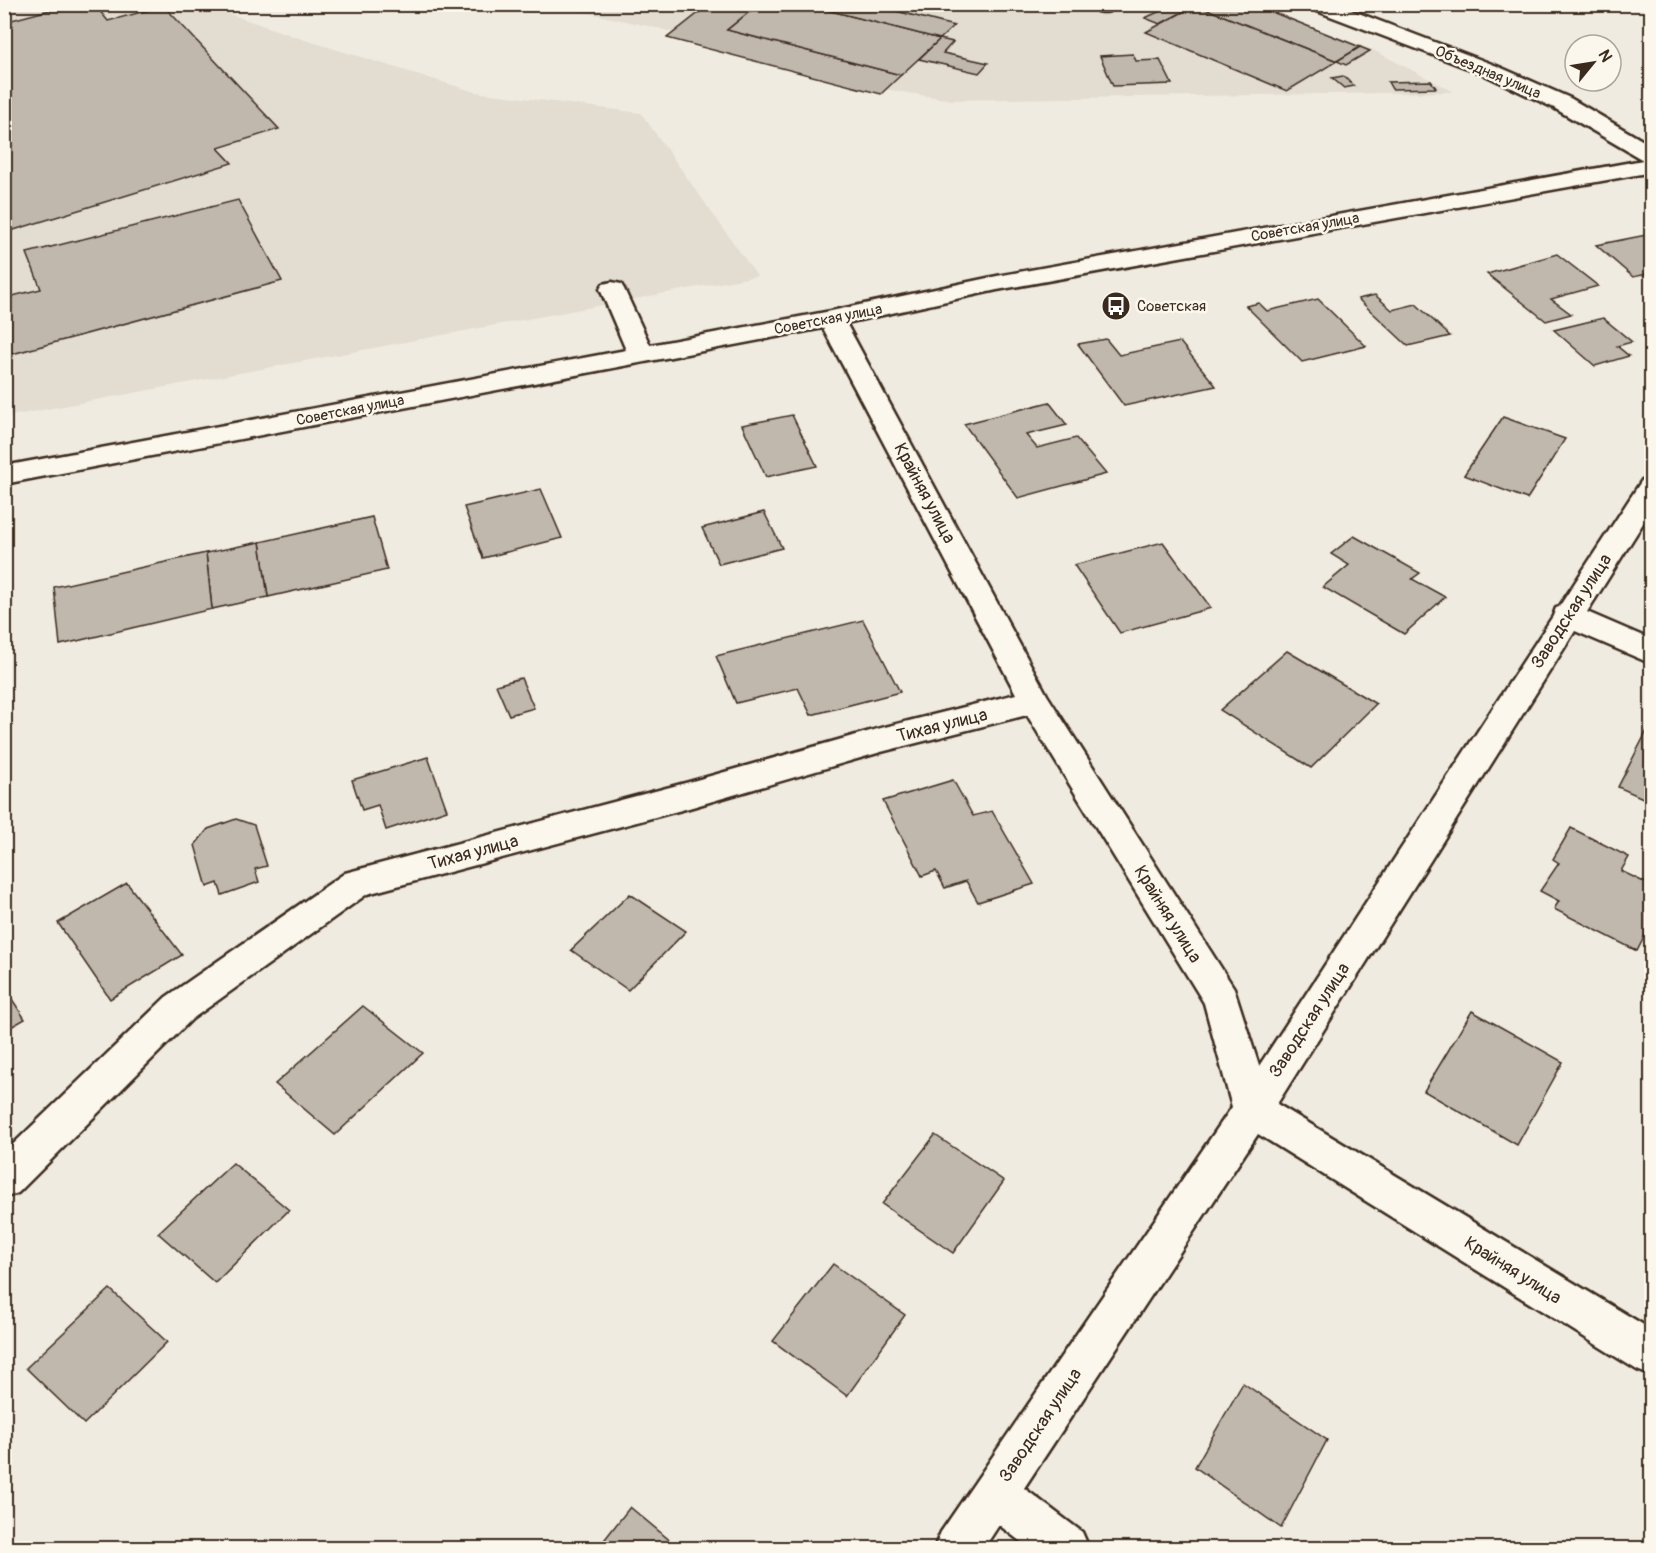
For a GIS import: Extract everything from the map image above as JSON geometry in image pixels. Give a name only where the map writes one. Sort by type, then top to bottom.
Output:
[{"type":"street","name":"Объездная улица","points":[[1316,4],[1501,75],[1562,103],[1652,156]]},
{"type":"street","name":"Советская улица","points":[[4,475],[831,319],[997,283],[1652,165]]},
{"type":"street","points":[[612,289],[641,355]]},
{"type":"street","name":"Крайняя улица","points":[[831,319],[1035,701],[1221,999],[1252,1110],[1652,1355]]},
{"type":"street","name":"Заводская улица","points":[[957,1548],[1252,1110],[1567,615],[1652,486]]},
{"type":"street","points":[[1567,615],[1652,653]]},
{"type":"street","name":"Тихая улица","points":[[4,1180],[179,1008],[357,883],[677,798],[881,740],[1035,701]]},
{"type":"street","points":[[994,1493],[1066,1548]]},
{"type":"shaded area","points":[[5,5],[203,5],[302,39],[475,92],[641,113],[757,276],[5,417]]},
{"type":"shaded area","points":[[552,5],[1252,5],[1373,50],[1454,92],[952,100],[877,88],[657,28]]},
{"type":"building","points":[[72,4],[94,4],[108,21],[164,6],[279,129],[218,148],[232,163],[4,233],[4,22]]},
{"type":"building","points":[[710,4],[759,4],[727,30],[901,75],[881,94],[667,38]]},
{"type":"building","points":[[759,4],[804,4],[940,39],[901,75],[727,30]]},
{"type":"building","points":[[804,4],[869,4],[954,26],[940,39]]},
{"type":"building","points":[[1156,4],[1196,5],[1160,24],[1145,18],[1165,9]]},
{"type":"building","points":[[1252,4],[1360,47],[1337,61],[1196,5]]},
{"type":"building","points":[[1196,5],[1337,61],[1287,91],[1146,32]]},
{"type":"building","points":[[940,39],[953,42],[943,53],[988,63],[979,73],[919,59]]},
{"type":"building","points":[[1360,47],[1370,51],[1346,65],[1337,61]]},
{"type":"building","points":[[1133,54],[1136,61],[1160,60],[1172,84],[1113,86],[1100,56]]},
{"type":"building","points":[[1343,76],[1354,86],[1344,88],[1332,78]]},
{"type":"building","points":[[1431,81],[1436,88],[1392,89],[1388,82]]},
{"type":"building","points":[[238,200],[282,281],[12,354],[4,330],[4,298],[41,289],[27,253]]},
{"type":"building","points":[[1646,235],[1652,240],[1652,273],[1633,277],[1596,245]]},
{"type":"building","points":[[1557,254],[1598,286],[1551,299],[1571,314],[1546,321],[1487,274]]},
{"type":"building","points":[[1375,295],[1392,310],[1416,304],[1450,336],[1408,346],[1358,299]]},
{"type":"building","points":[[1318,299],[1366,346],[1302,362],[1246,306],[1259,303],[1267,311]]},
{"type":"building","points":[[1603,318],[1632,342],[1617,346],[1629,356],[1595,366],[1554,330]]},
{"type":"building","points":[[1106,339],[1119,355],[1180,342],[1216,386],[1124,406],[1078,344]]},
{"type":"building","points":[[1049,402],[1067,425],[1026,435],[1037,448],[1076,438],[1106,474],[1018,498],[964,424]]},
{"type":"building","points":[[792,415],[817,466],[766,477],[742,425]]},
{"type":"building","points":[[1503,417],[1565,439],[1527,499],[1464,475]]},
{"type":"building","points":[[541,489],[562,538],[483,558],[464,507]]},
{"type":"building","points":[[764,512],[782,548],[719,564],[702,528]]},
{"type":"building","points":[[372,517],[387,570],[268,597],[260,542]]},
{"type":"building","points":[[1354,536],[1420,573],[1412,579],[1445,597],[1404,634],[1323,587],[1349,565],[1331,554]]},
{"type":"building","points":[[260,542],[268,597],[212,609],[206,553]]},
{"type":"building","points":[[1163,542],[1211,608],[1120,633],[1074,565]]},
{"type":"building","points":[[206,553],[212,609],[60,645],[54,587]]},
{"type":"building","points":[[863,620],[900,692],[811,715],[798,688],[736,703],[716,656]]},
{"type":"building","points":[[1287,651],[1376,704],[1311,768],[1220,710]]},
{"type":"building","points":[[521,678],[534,708],[509,715],[496,685]]},
{"type":"building","points":[[1652,721],[1652,802],[1618,787]]},
{"type":"building","points":[[428,757],[447,810],[386,830],[378,805],[362,810],[352,780]]},
{"type":"building","points":[[953,780],[973,816],[992,811],[1034,884],[978,902],[966,881],[945,888],[936,871],[922,876],[883,801]]},
{"type":"building","points":[[236,819],[254,825],[267,866],[255,869],[259,882],[222,895],[218,883],[207,887],[195,845],[208,829]]},
{"type":"building","points":[[1571,828],[1629,857],[1621,871],[1652,886],[1652,922],[1637,951],[1554,909],[1559,901],[1540,891],[1559,863],[1553,859]]},
{"type":"building","points":[[127,883],[182,955],[110,999],[58,923]]},
{"type":"building","points":[[630,894],[686,931],[628,990],[571,950]]},
{"type":"building","points":[[4,987],[25,1019],[4,1031]]},
{"type":"building","points":[[363,1006],[423,1053],[335,1135],[275,1084]]},
{"type":"building","points":[[1472,1011],[1563,1062],[1517,1145],[1424,1091]]},
{"type":"building","points":[[935,1135],[1004,1181],[953,1253],[882,1204]]},
{"type":"building","points":[[233,1163],[289,1210],[215,1283],[158,1233]]},
{"type":"building","points":[[833,1264],[905,1315],[847,1396],[773,1341]]},
{"type":"building","points":[[110,1289],[167,1342],[84,1424],[26,1368]]},
{"type":"building","points":[[1243,1383],[1327,1440],[1281,1528],[1195,1467]]},
{"type":"building","points":[[630,1507],[679,1548],[598,1548]]},
{"type":"place","name":"Советская","points":[[1116,306]]}]
